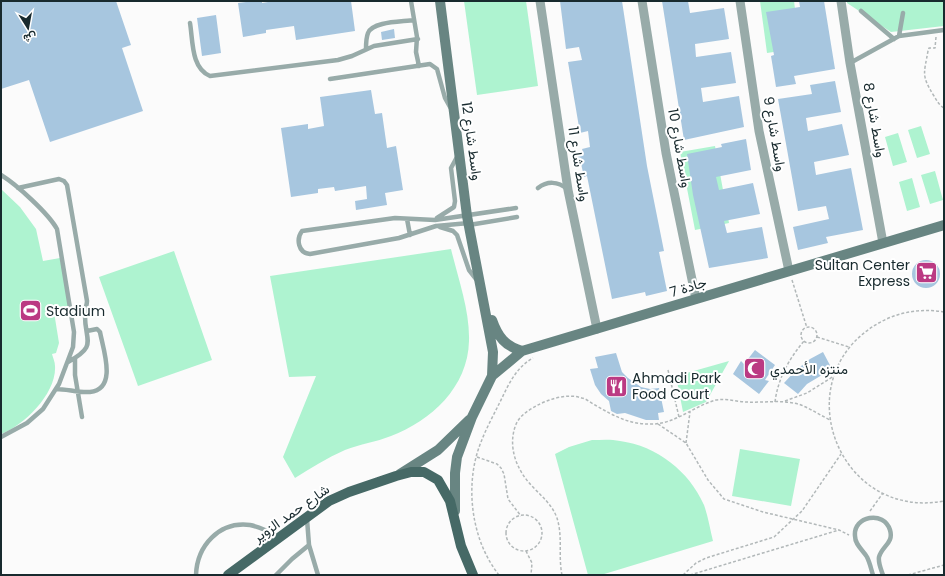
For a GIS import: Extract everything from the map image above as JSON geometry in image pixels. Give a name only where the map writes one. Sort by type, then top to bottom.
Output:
[{"type":"main road","name":"واسط شارع 12","points":[[440,1],[468,221],[493,352],[492,376]]},
{"type":"main road","name":"جادة 7","points":[[455,516],[457,457],[472,417],[492,376],[522,351],[696,299],[787,276],[883,243],[944,225]]},
{"type":"main road","name":"واسط شارع 12","points":[[480,284],[495,330],[501,340],[512,348],[522,351]]},
{"type":"main road","name":"جادة 7","points":[[396,476],[438,450],[472,417]]},
{"type":"main road","name":"شارع حمد الزوير","points":[[228,575],[307,516],[339,496],[396,476],[411,472],[424,472],[432,475],[443,488],[455,516],[461,546],[473,575]]},
{"type":"street","name":"واسط شارع 11","points":[[540,1],[568,190],[597,329]]},
{"type":"street","name":"واسط شارع 10","points":[[642,1],[666,153],[696,299]]},
{"type":"street","name":"واسط شارع 9","points":[[740,1],[759,131],[787,276]]},
{"type":"street","name":"واسط شارع 8","points":[[841,1],[850,63],[883,243]]},
{"type":"lane","points":[[411,1],[418,39],[416,52],[419,66]]},
{"type":"lane","points":[[861,11],[897,38]]},
{"type":"lane","points":[[897,38],[903,14]]},
{"type":"lane","points":[[366,48],[367,36],[372,27],[414,20]]},
{"type":"lane","points":[[190,23],[196,62],[199,69],[210,76],[338,60],[352,56],[366,48],[418,39]]},
{"type":"lane","points":[[850,63],[897,38],[944,30]]},
{"type":"lane","points":[[330,79],[430,64],[437,69],[445,98],[453,110]]},
{"type":"lane","points":[[435,220],[454,207],[455,201],[451,168],[459,154]]},
{"type":"lane","points":[[1,175],[18,188],[52,221],[59,233],[74,332],[73,347],[68,362],[56,389],[49,400],[36,416],[19,429],[1,437]]},
{"type":"lane","points":[[18,188],[59,179],[64,181],[67,185],[87,301],[85,315],[87,346],[84,352],[68,362]]},
{"type":"lane","points":[[538,188],[551,183],[560,184],[568,190]]},
{"type":"lane","points":[[516,208],[468,221],[395,218],[302,231],[298,240],[301,250],[304,253],[310,254],[410,235],[436,226],[468,221],[517,217]]},
{"type":"lane","points":[[407,218],[410,235]]},
{"type":"lane","points":[[436,226],[453,231],[457,235],[469,270],[480,284]]},
{"type":"lane","points":[[56,389],[88,392],[97,390],[104,384],[107,376],[100,332],[97,329],[87,331]]},
{"type":"lane","points":[[75,358],[75,376],[79,390],[82,417]]},
{"type":"lane","points":[[307,516],[309,545],[318,575]]},
{"type":"lane","points":[[872,575],[867,557],[857,545],[855,537],[858,525],[867,518],[879,518],[886,523],[890,530],[890,542],[879,558],[883,575]]},
{"type":"lane","points":[[196,575],[202,550],[206,542],[225,528],[238,525],[250,525],[279,537]]},
{"type":"lane","points":[[276,575],[292,558],[309,545]]},
{"type":"path","points":[[936,31],[935,48],[929,48],[924,68],[925,82],[940,105],[944,108]]},
{"type":"path","points":[[787,276],[792,278],[807,328]]},
{"type":"path","points":[[944,312],[923,310],[895,315],[870,328],[849,347],[841,359],[834,376],[829,399],[830,420],[835,441],[841,454],[858,476],[883,493],[908,501],[922,503],[944,501]]},
{"type":"path","points":[[804,341],[801,333],[807,328],[814,329],[817,337]]},
{"type":"path","points":[[817,337],[849,347]]},
{"type":"path","points":[[804,341],[812,342],[817,337]]},
{"type":"path","points":[[775,402],[783,371],[790,358],[804,341]]},
{"type":"path","points":[[499,575],[484,552],[478,538],[473,498],[473,477],[481,442],[508,386],[519,368],[536,356]]},
{"type":"path","points":[[668,370],[679,417]]},
{"type":"path","points":[[783,402],[807,393],[834,376]]},
{"type":"path","points":[[562,575],[559,561],[560,532],[556,518],[549,503],[530,485],[519,469],[514,456],[512,441],[515,426],[525,412],[548,400],[563,396],[582,398],[621,420],[634,423],[658,424],[679,417],[717,400],[783,402],[800,405],[830,420]]},
{"type":"path","points":[[686,444],[690,411]]},
{"type":"path","points":[[658,424],[686,444],[708,480],[724,499],[763,512],[839,530],[855,537]]},
{"type":"path","points":[[683,575],[696,563],[706,558],[774,537],[802,511],[841,454]]},
{"type":"path","points":[[477,456],[497,464],[501,468],[504,474],[508,499],[521,516]]},
{"type":"path","points":[[867,518],[883,493]]},
{"type":"path","points":[[521,516],[531,517],[536,520],[541,528],[541,538],[539,543],[536,547],[526,551],[516,549],[512,546],[507,536],[508,526],[511,522],[521,516]]},
{"type":"path","points":[[690,575],[839,530]]},
{"type":"path","points":[[526,551],[532,564],[531,575]]},
{"type":"path","points":[[908,575],[944,565]]},
{"type":"green space","points":[[464,1],[526,1],[538,86],[477,95]]},
{"type":"green space","points":[[760,1],[794,1],[800,48],[767,53]]},
{"type":"green space","points":[[847,1],[944,1],[944,26],[891,32],[847,3]]},
{"type":"green space","points":[[921,126],[930,154],[917,158],[908,130]]},
{"type":"green space","points":[[898,133],[907,162],[893,166],[885,137]]},
{"type":"green space","points":[[715,146],[729,223],[695,230],[680,152]]},
{"type":"green space","points":[[935,171],[943,200],[930,204],[921,175]]},
{"type":"green space","points":[[912,178],[920,207],[907,211],[899,182]]},
{"type":"green space","name":"Stadium","points":[[1,189],[20,207],[36,229],[43,261],[60,258],[70,309],[54,312],[59,343],[56,353],[52,354],[55,366],[51,387],[45,397],[29,416],[10,430],[1,434]]},
{"type":"green space","points":[[451,249],[466,306],[469,330],[467,358],[462,373],[454,387],[445,400],[420,421],[385,438],[345,450],[295,478],[283,457],[316,376],[289,377],[270,276]]},
{"type":"green space","points":[[174,251],[212,360],[138,386],[99,277]]},
{"type":"green space","points":[[729,361],[706,402],[683,412],[676,376]]},
{"type":"green space","points":[[592,440],[613,440],[647,448],[659,454],[681,471],[690,481],[704,505],[713,541],[601,575],[588,575],[555,454],[569,447]]},
{"type":"green space","points":[[740,449],[800,459],[791,506],[732,496]]},
{"type":"building","points":[[1,1],[116,1],[131,45],[122,48],[143,111],[50,142],[29,80],[1,89]]},
{"type":"building","points":[[262,1],[262,3],[274,1],[351,1],[355,31],[296,40],[294,26],[266,30],[266,33],[243,37],[238,3]]},
{"type":"building","points":[[560,1],[622,1],[647,166],[664,251],[659,252],[667,291],[646,296],[645,292],[612,299],[587,176],[584,177],[580,159],[573,161],[572,154],[583,152],[582,149],[590,147],[588,131],[580,133],[568,62],[582,60],[579,47],[566,49]]},
{"type":"building","points":[[662,1],[688,1],[690,13],[724,8],[729,39],[695,44],[696,57],[731,52],[736,83],[701,88],[703,102],[739,96],[744,127],[684,140]]},
{"type":"building","points":[[799,1],[824,1],[835,69],[794,76],[796,84],[776,87],[771,56],[774,55],[766,12],[800,7]]},
{"type":"building","points":[[216,15],[221,53],[202,56],[197,18]]},
{"type":"building","points":[[394,29],[395,38],[382,40],[381,32]]},
{"type":"building","points":[[835,81],[841,112],[806,118],[808,131],[842,124],[849,155],[814,162],[816,175],[851,168],[863,230],[826,237],[828,243],[798,250],[793,227],[829,219],[826,206],[798,211],[778,99],[812,94],[810,85]]},
{"type":"building","points":[[371,90],[375,114],[382,113],[387,148],[396,146],[403,190],[385,193],[387,205],[356,210],[355,201],[367,199],[366,186],[335,191],[334,187],[318,189],[318,193],[291,197],[281,128],[308,124],[308,129],[324,126],[320,97]]},
{"type":"building","points":[[746,139],[751,170],[716,177],[719,190],[753,183],[760,214],[724,221],[727,233],[762,227],[768,258],[709,268],[693,195],[687,154],[722,147],[721,144]]},
{"type":"building","name":"Sultan Center Express","points":[[926,260],[936,264],[940,274],[936,284],[926,288],[916,284],[912,274],[916,264]]},
{"type":"building","name":"منتزه الأحمدي","points":[[755,350],[775,365],[765,380],[769,381],[759,394],[733,374],[741,361],[744,364]]},
{"type":"building","points":[[823,352],[832,369],[807,384],[798,394],[784,383],[796,370],[810,359]]},
{"type":"building","name":"Ahmadi Park Food Court","points":[[616,353],[622,372],[628,378],[641,387],[650,389],[659,388],[664,412],[658,413],[659,420],[646,420],[625,413],[617,414],[611,411],[609,401],[601,394],[595,385],[590,369],[598,368],[595,357]]},
{"type":"place","name":"Sultan Center Express","points":[[926,273]]},
{"type":"place","name":"Stadium","points":[[31,311]]},
{"type":"place","name":"منتزه الأحمدي","points":[[754,369]]},
{"type":"place","name":"Ahmadi Park Food Court","points":[[617,386]]}]
